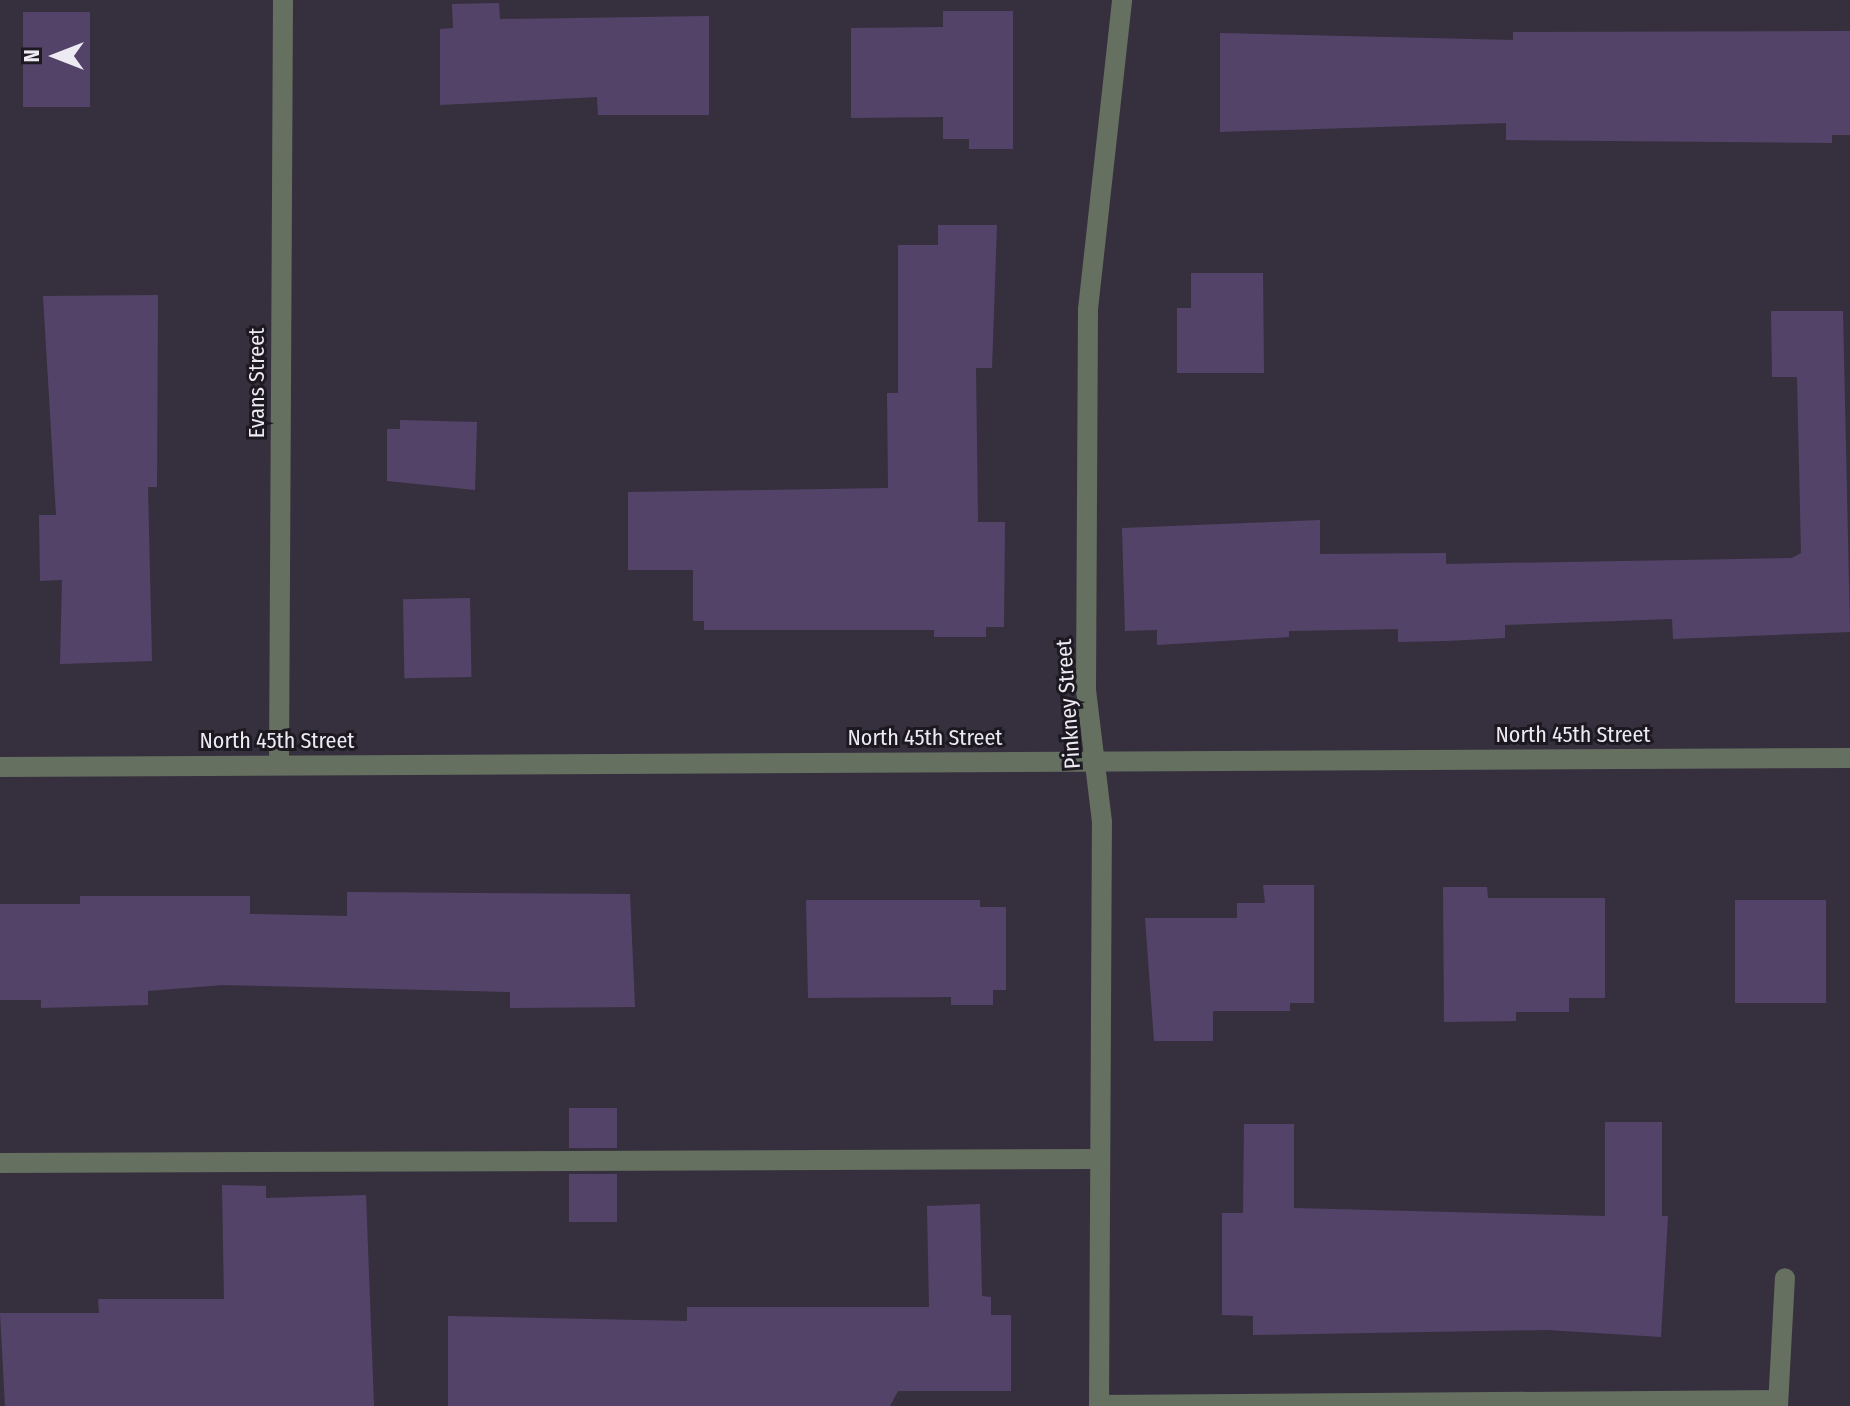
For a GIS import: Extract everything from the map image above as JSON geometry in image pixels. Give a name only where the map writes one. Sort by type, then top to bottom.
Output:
[{"type":"street","name":"Evans Street","points":[[279,765],[283,0]]},
{"type":"street","name":"Pinkney Street","points":[[1099,1406],[1102,822],[1086,690],[1088,309],[1122,0]]},
{"type":"street","name":"North 45th Street","points":[[0,767],[1850,758]]},
{"type":"street","points":[[0,1163],[1100,1159]]},
{"type":"street","points":[[1099,1406],[1778,1403],[1785,1278]]},
{"type":"building","points":[[499,3],[500,19],[709,16],[709,115],[598,115],[597,97],[440,105],[440,29],[453,28],[452,4]]},
{"type":"building","points":[[943,11],[1013,11],[1013,149],[969,149],[969,139],[943,139],[943,117],[851,118],[851,28],[943,27]]},
{"type":"building","points":[[23,12],[90,12],[90,107],[23,107]]},
{"type":"building","points":[[1850,31],[1850,135],[1832,135],[1832,143],[1506,140],[1506,123],[1220,132],[1220,33],[1513,40],[1513,32]]},
{"type":"building","points":[[938,225],[997,225],[992,368],[976,368],[978,522],[1005,522],[1004,627],[986,627],[986,637],[934,637],[934,630],[704,630],[704,621],[693,621],[693,570],[628,570],[628,492],[888,488],[887,393],[898,393],[898,245],[938,245]]},
{"type":"building","points":[[1191,273],[1263,273],[1264,373],[1177,373],[1177,308],[1191,308]]},
{"type":"building","points":[[158,295],[157,487],[148,487],[152,661],[60,664],[62,580],[40,581],[39,515],[56,515],[43,296]]},
{"type":"building","points":[[1771,311],[1843,311],[1850,632],[1673,639],[1672,619],[1505,625],[1505,638],[1446,641],[1398,642],[1398,629],[1289,631],[1289,637],[1157,645],[1157,630],[1125,631],[1122,528],[1320,520],[1320,554],[1446,553],[1446,564],[1792,558],[1801,553],[1797,377],[1772,377]]},
{"type":"building","points":[[400,420],[477,422],[475,490],[387,481],[387,429],[400,429]]},
{"type":"building","points":[[470,598],[471,677],[404,678],[403,599]]},
{"type":"building","points":[[1263,885],[1314,885],[1314,1003],[1290,1003],[1290,1011],[1213,1011],[1213,1041],[1154,1041],[1145,918],[1237,918],[1237,903],[1265,903]]},
{"type":"building","points":[[1443,887],[1487,887],[1488,898],[1605,898],[1605,998],[1569,998],[1569,1012],[1516,1012],[1516,1021],[1444,1022]]},
{"type":"building","points":[[347,892],[630,894],[635,1007],[510,1008],[510,992],[223,985],[148,991],[148,1005],[41,1008],[41,1000],[0,1000],[0,904],[80,904],[80,896],[250,896],[250,914],[347,916]]},
{"type":"building","points":[[806,900],[980,900],[980,907],[1006,907],[1006,990],[993,990],[993,1005],[951,1005],[951,997],[808,998]]},
{"type":"building","points":[[1735,900],[1826,900],[1826,1003],[1735,1003]]},
{"type":"building","points":[[569,1108],[617,1108],[617,1148],[569,1148]]},
{"type":"building","points":[[1605,1122],[1662,1122],[1662,1216],[1668,1216],[1661,1337],[1547,1330],[1253,1335],[1253,1316],[1222,1315],[1222,1213],[1243,1213],[1244,1124],[1294,1124],[1294,1208],[1605,1216]]},
{"type":"building","points":[[569,1174],[617,1174],[617,1222],[569,1222]]},
{"type":"building","points":[[222,1185],[266,1186],[266,1198],[366,1195],[374,1406],[5,1406],[0,1313],[99,1313],[98,1299],[224,1299]]},
{"type":"building","points":[[980,1204],[982,1296],[991,1297],[991,1315],[1011,1315],[1011,1391],[898,1391],[890,1406],[448,1406],[448,1316],[687,1321],[687,1307],[929,1307],[927,1206]]}]
